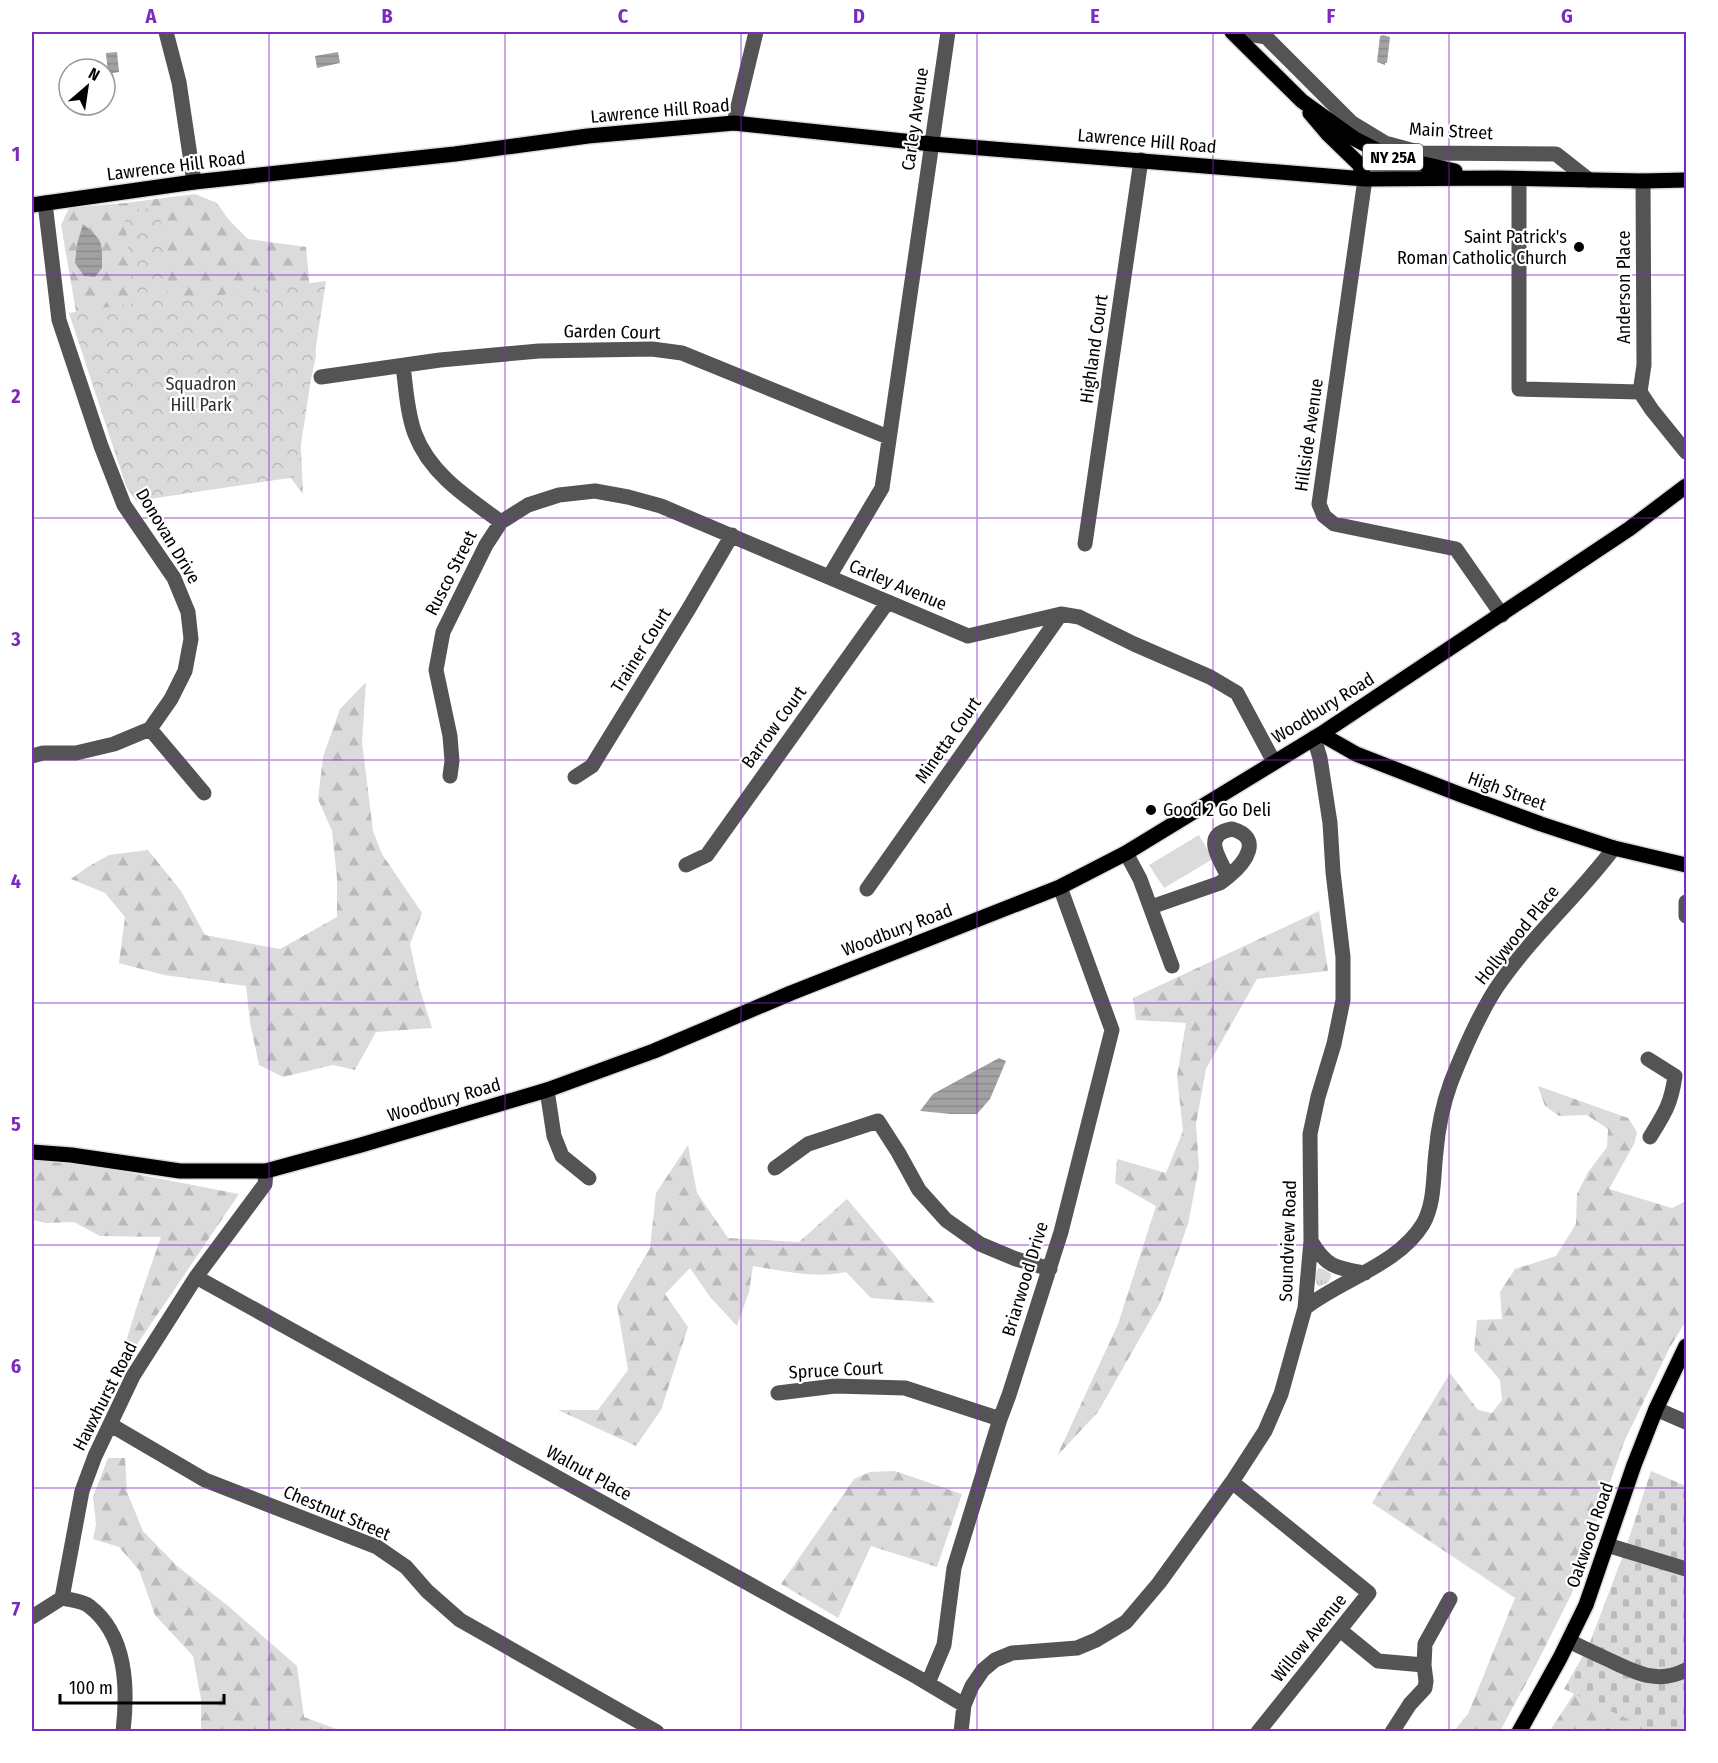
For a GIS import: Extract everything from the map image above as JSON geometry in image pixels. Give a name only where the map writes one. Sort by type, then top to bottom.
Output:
[{"type":"main road","name":"Main Street","points":[[1232,32],[1302,101],[1355,140],[1388,156],[1498,178]]},
{"type":"main road","name":"Main Street","points":[[1302,101],[1327,134],[1359,164],[1365,179],[1686,180]]},
{"type":"main road","name":"Lawrence Hill Road","points":[[38,204],[194,182],[455,154],[588,136],[734,123],[932,144],[1365,179]]},
{"type":"main road","name":"Woodbury Road","points":[[32,1152],[71,1155],[180,1171],[266,1171],[547,1090],[654,1051],[790,993],[1060,887],[1126,853],[1317,736],[1502,615],[1629,529],[1686,486]]},
{"type":"main road","name":"High Street","points":[[1317,736],[1356,754],[1541,824],[1614,848],[1686,865]]},
{"type":"main road","name":"Oakwood Road","points":[[1520,1731],[1587,1605],[1634,1465],[1656,1409],[1686,1346]]},
{"type":"street","points":[[166,32],[178,82],[194,182]]},
{"type":"street","points":[[734,123],[756,32]]},
{"type":"street","name":"Carley Avenue","points":[[948,32],[882,488],[829,577],[968,636],[1061,614],[1079,617],[1210,677],[1237,693],[1274,762]]},
{"type":"street","name":"Main Street","points":[[1238,32],[1266,37],[1352,123],[1386,143],[1422,153],[1556,154],[1589,180]]},
{"type":"street","name":"Highland Court","points":[[1085,544],[1141,160]]},
{"type":"street","name":"Hillside Avenue","points":[[1365,179],[1318,504],[1324,516],[1334,524],[1456,549],[1502,615]]},
{"type":"street","points":[[1519,179],[1519,389],[1640,392],[1686,452]]},
{"type":"street","name":"Anderson Place","points":[[1640,392],[1644,365],[1643,181]]},
{"type":"street","name":"Donovan Drive","points":[[38,204],[59,320],[101,446],[124,505],[174,578],[188,612],[191,639],[185,671],[171,699],[150,729]]},
{"type":"street","name":"Garden Court","points":[[321,377],[440,360],[539,351],[652,349],[682,353],[888,437]]},
{"type":"street","points":[[403,366],[415,434],[428,460],[447,481],[501,522]]},
{"type":"street","name":"Rusco Street","points":[[450,776],[452,761],[450,736],[436,670],[443,632],[486,545],[501,522],[528,505],[559,495],[595,492],[628,497],[661,506],[829,577]]},
{"type":"street","name":"Trainer Court","points":[[574,777],[592,766],[732,535]]},
{"type":"street","name":"Barrow Court","points":[[686,865],[707,855],[887,603]]},
{"type":"street","name":"Minetta Court","points":[[867,889],[1061,614]]},
{"type":"street","points":[[32,756],[43,753],[76,753],[107,746],[150,729],[204,793]]},
{"type":"street","name":"Soundview Road","points":[[961,1731],[964,1705],[972,1686],[983,1670],[995,1660],[1012,1653],[1077,1648],[1096,1640],[1126,1622],[1159,1583],[1232,1482],[1265,1431],[1281,1394],[1305,1308],[1311,1241],[1310,1134],[1343,1000],[1344,957],[1330,823],[1317,736]]},
{"type":"street","name":"Hollywood Place","points":[[1305,1308],[1322,1295],[1365,1273],[1408,1244],[1424,1222],[1433,1195],[1440,1119],[1465,1048],[1498,986],[1614,848]]},
{"type":"street","points":[[1126,853],[1140,879],[1173,966]]},
{"type":"street","points":[[1151,907],[1220,883],[1228,877]]},
{"type":"street","name":"Briarwood Drive","points":[[928,1683],[944,1645],[954,1568],[1061,1232],[1112,1030],[1060,887]]},
{"type":"street","points":[[1686,902],[1686,916]]},
{"type":"street","points":[[1648,1059],[1681,1073],[1669,1105],[1650,1137]]},
{"type":"street","points":[[547,1090],[554,1136],[562,1156],[589,1178]]},
{"type":"street","points":[[775,1168],[808,1144],[878,1121],[919,1190],[945,1220],[980,1244],[1016,1259],[1050,1269]]},
{"type":"street","name":"Hawxhurst Road","points":[[62,1598],[82,1491],[95,1456],[133,1376],[196,1277],[264,1185],[266,1171]]},
{"type":"street","points":[[1311,1241],[1320,1257],[1339,1269],[1365,1273]]},
{"type":"street","name":"Walnut Place","points":[[196,1277],[964,1705]]},
{"type":"street","name":"Spruce Court","points":[[778,1393],[835,1386],[905,1388],[1000,1419]]},
{"type":"street","points":[[1656,1409],[1686,1422]]},
{"type":"street","name":"Chestnut Street","points":[[111,1425],[205,1480],[377,1547],[406,1567],[427,1591],[460,1620],[657,1731]]},
{"type":"street","name":"Willow Avenue","points":[[1232,1482],[1369,1593],[1258,1731]]},
{"type":"street","points":[[1607,1545],[1686,1569]]},
{"type":"street","points":[[32,1617],[62,1598],[88,1604],[103,1620],[116,1641],[122,1662],[126,1704],[123,1731]]},
{"type":"street","points":[[1392,1731],[1410,1704],[1425,1688],[1425,1644],[1450,1599]]},
{"type":"street","points":[[1340,1630],[1377,1661],[1424,1665]]},
{"type":"street","points":[[1569,1641],[1648,1677],[1673,1675],[1686,1670]]},
{"type":"green space","name":"Squadron Hill Park","points":[[195,194],[217,203],[228,219],[248,239],[306,247],[316,356],[300,428],[303,494],[273,455],[83,352],[61,225],[69,208]]},
{"type":"green space","name":"Squadron Hill Park","points":[[160,207],[169,302],[326,281],[296,477],[136,501],[126,486],[69,313],[134,303],[124,211]]},
{"type":"green space","points":[[366,682],[362,742],[373,831],[382,854],[422,913],[410,944],[419,986],[432,1028],[376,1032],[355,1070],[333,1065],[283,1077],[259,1065],[250,1022],[246,986],[164,975],[119,963],[125,917],[105,893],[71,879],[109,855],[148,850],[181,891],[205,935],[280,949],[337,917],[337,878],[332,831],[318,799],[323,757],[340,709]]},
{"type":"green space","points":[[1199,835],[1213,859],[1164,888],[1149,865]]},
{"type":"green space","points":[[1319,911],[1328,971],[1257,979],[1206,1069],[1196,1124],[1199,1167],[1188,1224],[1160,1303],[1098,1412],[1057,1456],[1118,1324],[1156,1206],[1115,1183],[1117,1159],[1166,1173],[1183,1131],[1177,1076],[1186,1023],[1136,1020],[1133,998]]},
{"type":"green space","points":[[1538,1086],[1628,1118],[1637,1132],[1634,1144],[1609,1189],[1672,1208],[1686,1201],[1686,1321],[1670,1347],[1624,1442],[1572,1593],[1500,1731],[1454,1731],[1468,1714],[1515,1598],[1372,1503],[1450,1373],[1478,1410],[1492,1413],[1502,1400],[1500,1380],[1474,1350],[1477,1320],[1502,1319],[1500,1292],[1515,1269],[1556,1256],[1576,1224],[1577,1194],[1588,1172],[1607,1147],[1608,1129],[1587,1115],[1559,1116],[1545,1106]]},
{"type":"green space","points":[[688,1145],[697,1193],[728,1238],[799,1242],[847,1199],[935,1303],[871,1298],[846,1272],[823,1275],[753,1266],[749,1292],[737,1326],[710,1297],[690,1268],[665,1294],[688,1327],[661,1410],[636,1446],[558,1410],[598,1410],[628,1370],[617,1305],[650,1248],[656,1193]]},
{"type":"green space","points":[[32,1154],[239,1194],[115,1377],[161,1237],[100,1236],[74,1222],[46,1223],[32,1220]]},
{"type":"green space","points":[[1318,1268],[1331,1274],[1328,1282],[1319,1286],[1315,1278]]},
{"type":"green space","points":[[108,1458],[125,1458],[127,1492],[143,1531],[177,1566],[227,1605],[297,1666],[304,1717],[342,1731],[201,1731],[201,1699],[193,1656],[155,1615],[139,1570],[119,1547],[93,1539],[96,1524],[93,1497]]},
{"type":"green space","points":[[895,1471],[962,1494],[937,1567],[871,1546],[838,1618],[781,1584],[854,1479],[870,1472]]},
{"type":"green space","points":[[1651,1471],[1686,1486],[1686,1731],[1653,1731],[1564,1689],[1589,1645],[1625,1550]]},
{"type":"green space","points":[[1579,1686],[1670,1732],[1549,1732]]},
{"type":"shaded area","points":[[1380,36],[1390,37],[1385,65],[1377,62]]},
{"type":"shaded area","points":[[117,52],[119,72],[117,72],[117,57],[106,57],[106,53]]},
{"type":"shaded area","points":[[338,52],[340,63],[317,68],[315,56]]},
{"type":"shaded area","points":[[83,224],[95,235],[102,247],[102,268],[95,277],[84,276],[75,263],[77,244]]},
{"type":"shaded area","points":[[999,1058],[1006,1061],[990,1099],[977,1114],[920,1111],[933,1094]]},
{"type":"place","name":"Saint Patrick's Roman Catholic Church","points":[[1579,247]]},
{"type":"place","name":"Good 2 Go Deli","points":[[1151,810]]}]
